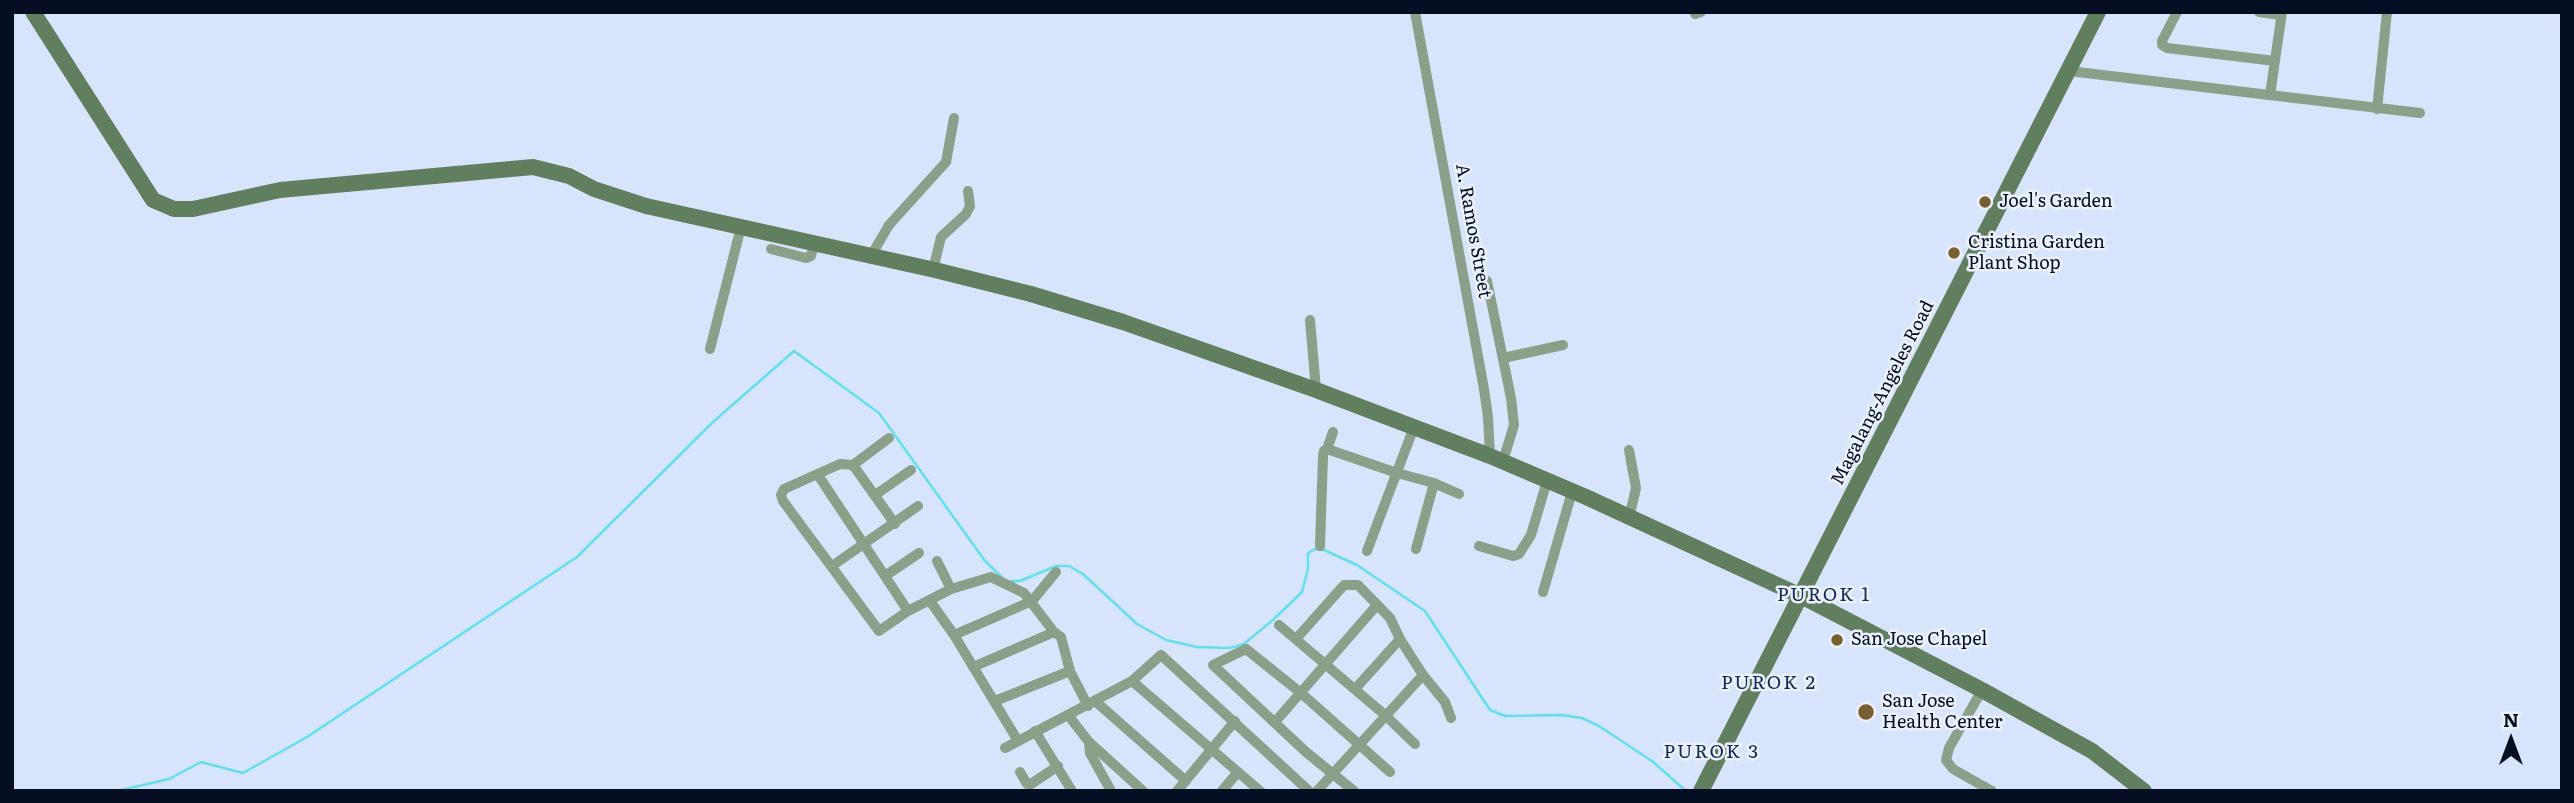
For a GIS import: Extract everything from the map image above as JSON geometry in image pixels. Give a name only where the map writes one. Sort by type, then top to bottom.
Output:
[{"type":"street","points":[[33,12],[153,200],[174,209],[193,209],[280,190],[533,167],[569,176],[626,201],[1031,294],[1123,322],[1316,390],[1496,459],[1573,492],[1801,596],[1982,690],[2092,751],[2144,791]]},
{"type":"street","name":"A. Ramos Street","points":[[1415,12],[1496,459]]},
{"type":"street","name":"Magalang-Angeles Road","points":[[1701,791],[2098,12]]},
{"type":"street","points":[[2176,12],[2162,41],[2166,48],[2275,61]]},
{"type":"street","points":[[2259,12],[2282,14],[2270,95]]},
{"type":"street","points":[[2377,108],[2387,12]]},
{"type":"street","points":[[2069,71],[2420,113]]},
{"type":"street","points":[[871,256],[889,225],[946,162],[954,118]]},
{"type":"street","points":[[933,270],[941,237],[966,214],[970,206],[968,191]]},
{"type":"street","points":[[710,349],[741,227]]},
{"type":"street","points":[[771,249],[806,258],[811,256],[814,243]]},
{"type":"street","points":[[1487,281],[1514,425],[1496,459]]},
{"type":"street","points":[[1310,320],[1316,390]]},
{"type":"street","points":[[1503,358],[1563,345]]},
{"type":"street","points":[[1367,551],[1414,427]]},
{"type":"street","points":[[1320,547],[1323,456],[1333,432]]},
{"type":"street","points":[[889,438],[853,465],[840,464],[784,489],[781,495],[879,631],[908,611],[951,589],[991,577],[1024,593],[1064,642],[1070,671],[1092,704],[1186,781]]},
{"type":"street","points":[[1327,449],[1434,483],[1459,494]]},
{"type":"street","points":[[1629,450],[1636,488],[1629,518]]},
{"type":"street","points":[[853,465],[895,524]]},
{"type":"street","points":[[875,495],[911,470]]},
{"type":"street","points":[[818,475],[908,611]]},
{"type":"street","points":[[1479,547],[1513,556],[1519,554],[1531,535],[1546,481]]},
{"type":"street","points":[[1416,549],[1434,483]]},
{"type":"street","points":[[1543,592],[1573,492]]},
{"type":"street","points":[[832,566],[918,506]]},
{"type":"street","points":[[885,576],[919,553]]},
{"type":"street","points":[[937,561],[951,589]]},
{"type":"street","points":[[954,635],[1032,601],[1056,572]]},
{"type":"street","points":[[1296,639],[1344,585],[1358,585],[1390,618],[1399,639],[1423,675],[1446,702],[1451,718]]},
{"type":"street","points":[[930,601],[954,635],[1018,741]]},
{"type":"street","points":[[1275,722],[1377,605]]},
{"type":"street","points":[[1279,625],[1415,744]]},
{"type":"street","points":[[973,667],[1054,632]]},
{"type":"street","points":[[1355,689],[1399,639]]},
{"type":"street","points":[[1354,791],[1306,752],[1213,665],[1245,649],[1301,693],[1390,772]]},
{"type":"street","points":[[1005,748],[1132,681],[1161,655],[1309,791]]},
{"type":"street","points":[[995,701],[1070,671]]},
{"type":"street","points":[[1317,791],[1423,675]]},
{"type":"street","points":[[1132,681],[1260,791]]},
{"type":"street","points":[[1982,690],[1949,748],[1946,760],[1953,769],[1992,791]]},
{"type":"street","points":[[1068,715],[1089,742],[1143,791]]},
{"type":"street","points":[[1177,791],[1235,721]]},
{"type":"street","points":[[1035,731],[1072,791]]},
{"type":"street","points":[[1089,742],[1090,753],[1111,791]]},
{"type":"street","points":[[1020,772],[1027,784],[1031,784],[1058,766]]},
{"type":"street","points":[[1222,791],[1237,773]]},
{"type":"waterway","points":[[117,791],[169,779],[201,762],[243,773],[307,737],[577,557],[713,422],[794,351],[879,413],[985,561],[1002,577]]},
{"type":"waterway","points":[[1011,581],[1020,581],[1056,566],[1069,566],[1083,574],[1137,624],[1166,640],[1197,647],[1230,648],[1244,644],[1302,592],[1308,569],[1308,553],[1315,549],[1324,550],[1357,565],[1425,611],[1490,710],[1505,716],[1561,715],[1582,718],[1652,761],[1686,791]]},
{"type":"place","name":"Joel's Garden","points":[[1985,202]]},
{"type":"place","name":"Cristina Garden Plant Shop","points":[[1954,253]]},
{"type":"place","name":"San Jose Chapel","points":[[1837,640]]},
{"type":"place","name":"San Jose Health Center","points":[[1866,712]]},
{"type":"district","name":"PUROK 1","points":[[1824,595]]},
{"type":"district","name":"PUROK 2","points":[[1769,683]]},
{"type":"district","name":"PUROK 3","points":[[1712,752]]}]
